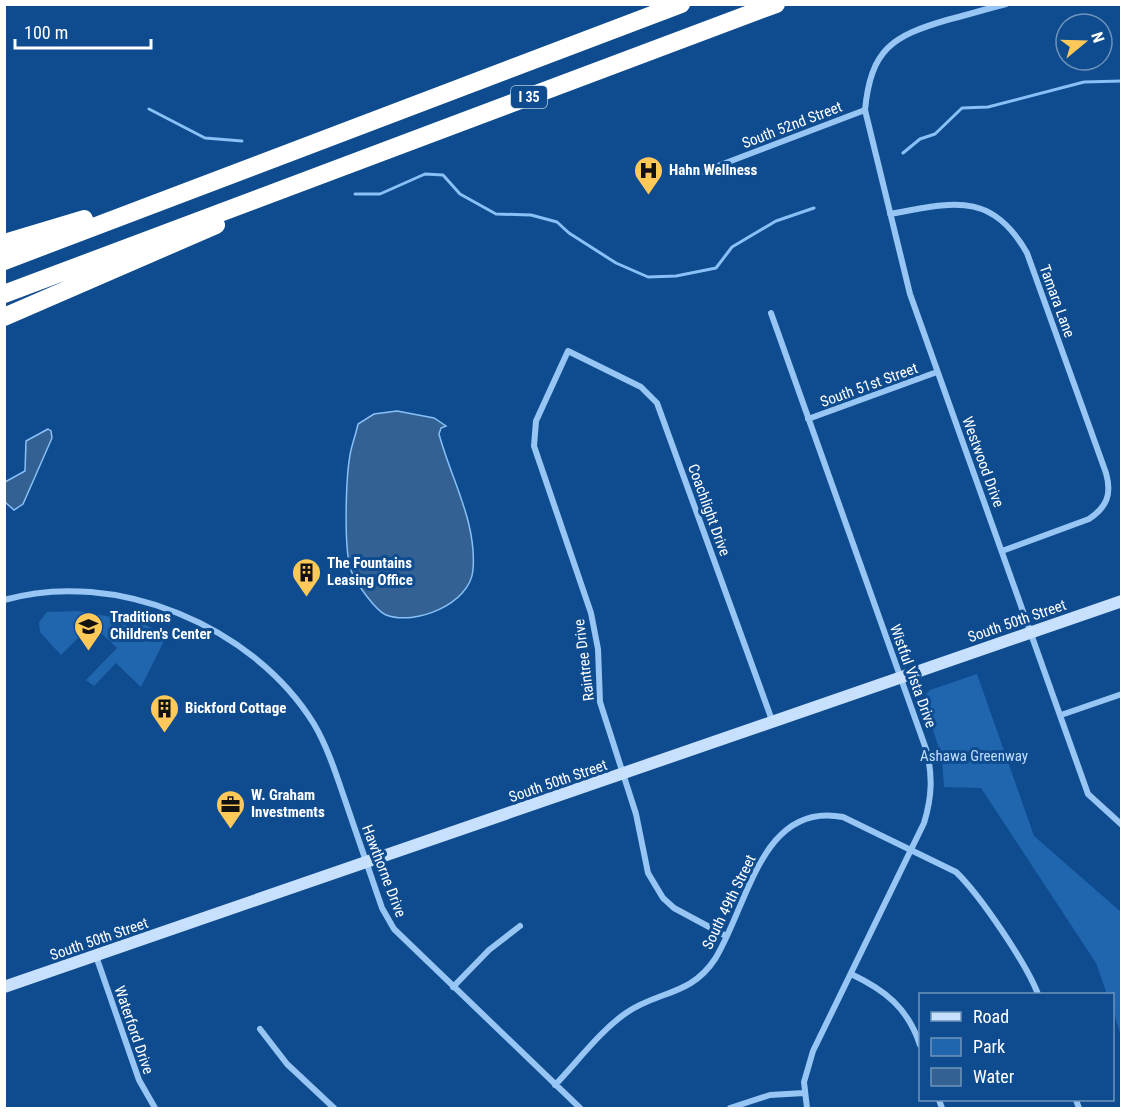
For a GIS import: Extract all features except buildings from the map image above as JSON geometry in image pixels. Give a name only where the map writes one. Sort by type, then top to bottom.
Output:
[{"type":"highway","name":"I 35","points":[[4,261],[681,4]]},
{"type":"highway","name":"I 35","points":[[4,294],[776,4]]},
{"type":"highway","points":[[4,317],[201,233],[281,189]]},
{"type":"highway","points":[[4,243],[114,210],[153,204]]},
{"type":"main road","name":"South 50th Street","points":[[4,987],[1122,601]]},
{"type":"street","name":"Westwood Drive","points":[[1006,4],[903,35],[875,65],[867,88],[865,110],[910,294],[1088,794],[1122,825]]},
{"type":"street","name":"South 52nd Street","points":[[694,174],[865,110]]},
{"type":"street","name":"Tamara Lane","points":[[890,214],[952,202],[975,207],[999,219],[1018,238],[1027,253],[1106,473],[1110,486],[1104,506],[1089,519],[1002,551]]},
{"type":"street","name":"Wistful Vista Drive","points":[[771,313],[926,749],[932,779],[929,808],[806,1069],[804,1093],[807,1108]]},
{"type":"street","name":"Coachlight Drive","points":[[568,351],[641,387],[657,403],[772,723]]},
{"type":"street","name":"Raintree Drive","points":[[568,351],[536,421],[534,446],[591,613],[598,649],[600,702],[636,814],[644,859],[654,885],[674,908],[726,936]]},
{"type":"street","name":"South 51st Street","points":[[808,419],[937,372]]},
{"type":"street","name":"Hawthorne Drive","points":[[4,600],[63,590],[98,592],[140,601],[199,624],[260,660],[302,707],[326,747],[382,908],[394,929],[580,1108]]},
{"type":"street","points":[[1060,715],[1122,694]]},
{"type":"street","name":"South 49th Street","points":[[555,1085],[620,1017],[695,981],[714,961],[770,846],[787,827],[797,821],[820,814],[843,817],[946,865],[964,880],[1026,969],[1038,993]]},
{"type":"street","points":[[453,987],[489,950],[519,926]]},
{"type":"street","name":"Waterford Drive","points":[[96,956],[139,1080],[155,1108]]},
{"type":"street","points":[[851,974],[885,992],[896,1001],[912,1023],[919,1040]]},
{"type":"street","points":[[260,1029],[287,1064],[334,1108]]},
{"type":"street","points":[[730,1108],[770,1095],[804,1093]]},
{"type":"green space","points":[[78,611],[139,622],[167,635],[141,687],[116,663],[94,686],[86,680],[117,648],[92,624],[61,655],[40,632],[39,622],[47,612]]},
{"type":"green space","name":"Ashawa Greenway","points":[[977,674],[1034,836],[1121,912],[1121,1036],[1114,1013],[1114,993],[1107,993],[1096,963],[981,788],[944,787],[942,758],[923,698],[930,690]]},
{"type":"water","points":[[397,411],[434,418],[446,426],[441,428],[439,434],[467,518],[473,552],[470,582],[452,602],[425,615],[398,618],[386,615],[377,608],[352,573],[347,549],[346,515],[349,466],[358,424],[374,414]]},
{"type":"water","points":[[48,429],[51,431],[52,438],[23,504],[14,510],[5,502],[5,482],[25,471],[26,441]]},
{"type":"waterway","points":[[903,153],[920,139],[935,134],[962,108],[988,107],[1084,82],[1122,81]]},
{"type":"waterway","points":[[149,109],[205,138],[242,141]]},
{"type":"waterway","points":[[355,194],[380,194],[425,174],[443,175],[460,194],[496,214],[531,215],[557,222],[569,233],[616,263],[648,277],[676,276],[716,268],[732,247],[776,221],[814,208]]},
{"type":"place","name":"Hahn Wellness","points":[[648,196]]},
{"type":"place","name":"The Fountains Leasing Office","points":[[306,598]]},
{"type":"place","name":"Traditions Children's Center","points":[[89,652]]},
{"type":"place","name":"Bickford Cottage","points":[[164,734]]},
{"type":"place","name":"W. Graham Investments","points":[[230,830]]}]
